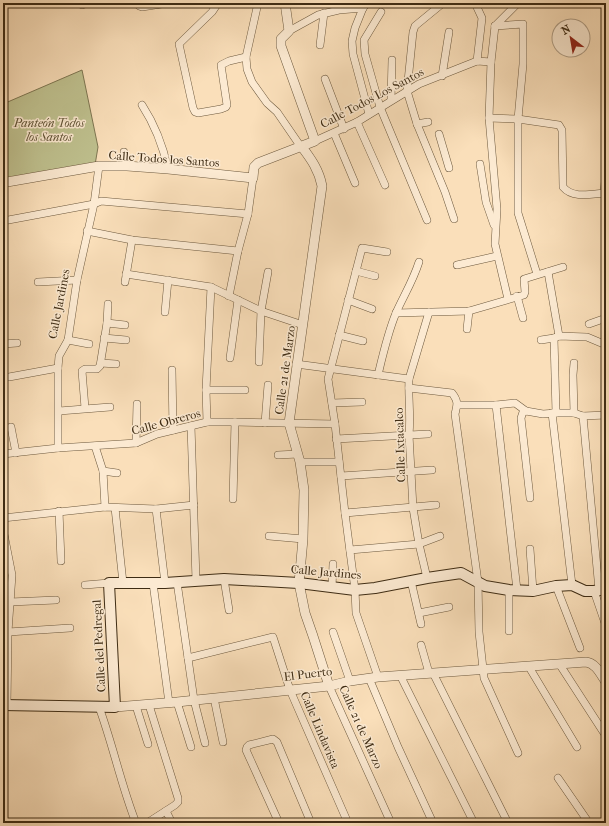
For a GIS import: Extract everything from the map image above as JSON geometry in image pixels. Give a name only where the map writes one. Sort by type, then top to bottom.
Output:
[{"type":"main road","name":"Calle Jardines","points":[[109,583],[165,583],[224,579],[299,583],[355,590],[461,573],[485,586],[513,590],[533,591],[572,584],[585,591],[600,590]]},
{"type":"main road","name":"Calle del Pedregal","points":[[109,583],[115,707]]},
{"type":"main road","name":"El Puerto","points":[[5,705],[115,707]]},
{"type":"street","points":[[138,3],[139,6],[142,7],[168,3]]},
{"type":"street","points":[[218,3],[212,12],[179,44],[194,110],[198,113],[226,107],[227,105],[221,65],[229,61],[246,57]]},
{"type":"street","name":"Calle 21 de Marzo","points":[[258,3],[246,57],[247,69],[252,82],[267,103],[277,112],[312,162],[320,176],[322,186],[304,325],[296,364],[289,423],[300,458],[304,490],[303,539],[299,583],[305,613],[314,636],[329,686],[391,823]]},
{"type":"street","points":[[285,3],[289,31]]},
{"type":"street","points":[[444,3],[415,26],[413,32],[407,91],[417,124],[445,192],[454,219]]},
{"type":"street","points":[[475,3],[482,18],[477,61]]},
{"type":"street","points":[[508,299],[495,244],[497,209],[489,118],[491,62],[495,26],[518,3]]},
{"type":"street","points":[[315,141],[281,46],[281,39],[289,31],[324,12],[365,6]]},
{"type":"street","points":[[365,6],[354,28],[352,41],[353,54],[369,114]]},
{"type":"street","points":[[320,45],[324,12]]},
{"type":"street","points":[[381,12],[364,40],[365,54],[380,107],[427,220]]},
{"type":"street","points":[[495,26],[523,24],[523,64],[518,119],[518,213],[537,274]]},
{"type":"street","points":[[442,76],[449,32]]},
{"type":"street","points":[[391,100],[392,60]]},
{"type":"street","name":"Calle Todos Los Santos","points":[[253,178],[254,167],[258,163],[344,129],[419,84],[477,61],[491,62]]},
{"type":"street","points":[[325,79],[344,129]]},
{"type":"street","points":[[3,96],[3,104]]},
{"type":"street","points":[[142,105],[164,149],[168,169]]},
{"type":"street","points":[[489,118],[518,119],[561,126],[563,187],[568,192],[575,195],[605,193],[606,171]]},
{"type":"street","points":[[357,122],[385,185]]},
{"type":"street","points":[[417,124],[428,122]]},
{"type":"street","points":[[334,133],[354,183]]},
{"type":"street","points":[[439,134],[449,168]]},
{"type":"street","points":[[429,154],[443,151]]},
{"type":"street","points":[[124,152],[127,166]]},
{"type":"street","points":[[480,164],[486,202],[495,229]]},
{"type":"street","name":"Calle Todos los Santos","points":[[3,181],[7,182],[99,166],[127,166],[168,169],[253,178]]},
{"type":"street","name":"Calle Jardines","points":[[58,448],[59,356],[68,340],[77,280],[94,204],[99,166]]},
{"type":"street","points":[[229,296],[238,251],[248,214],[253,178]]},
{"type":"street","points":[[3,221],[94,204],[101,201],[248,214]]},
{"type":"street","points":[[87,230],[132,240],[238,251]]},
{"type":"street","points":[[125,282],[132,240]]},
{"type":"street","points":[[387,252],[362,248],[328,379],[340,462],[355,590],[356,612],[374,678],[398,747],[433,823]]},
{"type":"street","points":[[457,265],[497,256]]},
{"type":"street","points":[[378,375],[396,313],[413,280],[419,262]]},
{"type":"street","points":[[396,313],[469,311],[525,294],[524,278],[563,267]]},
{"type":"street","points":[[356,271],[375,276]]},
{"type":"street","points":[[259,362],[261,311],[268,272]]},
{"type":"street","points":[[548,272],[557,337],[554,413],[572,584]]},
{"type":"street","points":[[126,274],[211,287],[261,311],[304,325]]},
{"type":"street","points":[[38,282],[77,280]]},
{"type":"street","points":[[165,312],[168,280]]},
{"type":"street","points":[[207,422],[206,390],[211,287]]},
{"type":"street","points":[[517,296],[523,318]]},
{"type":"street","points":[[230,358],[238,300]]},
{"type":"street","points":[[348,300],[372,309]]},
{"type":"street","points":[[85,408],[82,371],[85,368],[97,369],[101,364],[107,323],[108,304]]},
{"type":"street","points":[[467,329],[469,311]]},
{"type":"street","name":"Calle Ixtacalco","points":[[427,578],[413,508],[409,435],[409,378],[429,312]]},
{"type":"street","points":[[589,324],[606,318]]},
{"type":"street","points":[[107,323],[125,325]]},
{"type":"street","points":[[339,335],[363,341]]},
{"type":"street","points":[[541,340],[557,337],[587,337],[606,345]]},
{"type":"street","points":[[104,338],[126,340]]},
{"type":"street","points":[[68,340],[89,344]]},
{"type":"street","points":[[3,344],[17,343]]},
{"type":"street","points":[[574,363],[574,413]]},
{"type":"street","points":[[101,364],[116,364]]},
{"type":"street","points":[[296,364],[409,378]]},
{"type":"street","points":[[9,377],[58,368]]},
{"type":"street","points":[[172,370],[173,430]]},
{"type":"street","points":[[265,423],[268,385]]},
{"type":"street","points":[[409,388],[452,393],[458,405],[454,414],[478,582],[479,632],[484,678],[518,753]]},
{"type":"street","points":[[206,390],[245,390]]},
{"type":"street","points":[[332,403],[362,402]]},
{"type":"street","points":[[458,405],[496,405],[515,403],[526,411],[543,414],[574,413],[583,416],[606,416]]},
{"type":"street","points":[[136,443],[137,404]]},
{"type":"street","points":[[496,405],[513,590],[510,631]]},
{"type":"street","points":[[59,411],[110,407]]},
{"type":"street","points":[[526,411],[521,414],[520,418],[530,498]]},
{"type":"street","points":[[583,416],[600,590],[606,626]]},
{"type":"street","name":"Calle Obreros","points":[[3,453],[136,443],[157,434],[207,422],[335,424]]},
{"type":"street","points":[[233,499],[235,422]]},
{"type":"street","points":[[11,426],[16,453]]},
{"type":"street","points":[[191,426],[196,580]]},
{"type":"street","points":[[336,439],[428,434]]},
{"type":"street","points":[[95,446],[103,471],[105,507]]},
{"type":"street","points":[[278,455],[340,462]]},
{"type":"street","points":[[341,476],[432,470]]},
{"type":"street","points":[[103,471],[117,472]]},
{"type":"street","points":[[3,518],[105,507],[156,509],[194,505]]},
{"type":"street","points":[[345,513],[436,505]]},
{"type":"street","points":[[115,508],[123,583]]},
{"type":"street","points":[[156,509],[165,583]]},
{"type":"street","points":[[59,512],[61,561]]},
{"type":"street","points":[[3,529],[12,575],[5,705]]},
{"type":"street","points":[[269,536],[303,539]]},
{"type":"street","points":[[350,550],[419,544],[440,536]]},
{"type":"street","points":[[530,549],[533,591]]},
{"type":"street","points":[[332,587],[333,564]]},
{"type":"street","points":[[224,579],[229,610]]},
{"type":"street","points":[[411,581],[421,624]]},
{"type":"street","points":[[177,582],[194,700],[205,743]]},
{"type":"street","name":"Calle Jardines","points":[[85,585],[109,583]]},
{"type":"street","points":[[153,583],[173,702],[191,747]]},
{"type":"street","points":[[556,586],[580,648]]},
{"type":"street","points":[[10,602],[56,600]]},
{"type":"street","points":[[419,613],[448,607]]},
{"type":"street","points":[[8,632],[70,628]]},
{"type":"street","points":[[333,632],[350,681]]},
{"type":"street","name":"Calle Lindavista","points":[[188,658],[273,637],[290,690],[348,823]]},
{"type":"street","points":[[421,645],[431,673],[508,823]]},
{"type":"street","name":"El Puerto","points":[[115,707],[148,705],[329,686],[350,681],[374,678],[591,662],[606,682]]},
{"type":"street","points":[[560,665],[606,736]]},
{"type":"street","points":[[529,667],[577,747]]},
{"type":"street","points":[[400,677],[474,823]]},
{"type":"street","points":[[214,698],[223,742]]},
{"type":"street","points":[[147,823],[178,802],[148,705]]},
{"type":"street","points":[[136,706],[148,744]]},
{"type":"street","points":[[99,707],[107,728],[126,796],[136,823]]},
{"type":"street","points":[[279,823],[246,750],[249,744],[274,739],[311,823]]},
{"type":"street","points":[[558,778],[589,823]]},
{"type":"street","points":[[166,810],[172,823]]},
{"type":"green space","name":"Panteón Todos los Santos","points":[[82,70],[98,147],[95,165],[3,181],[3,104]]}]
